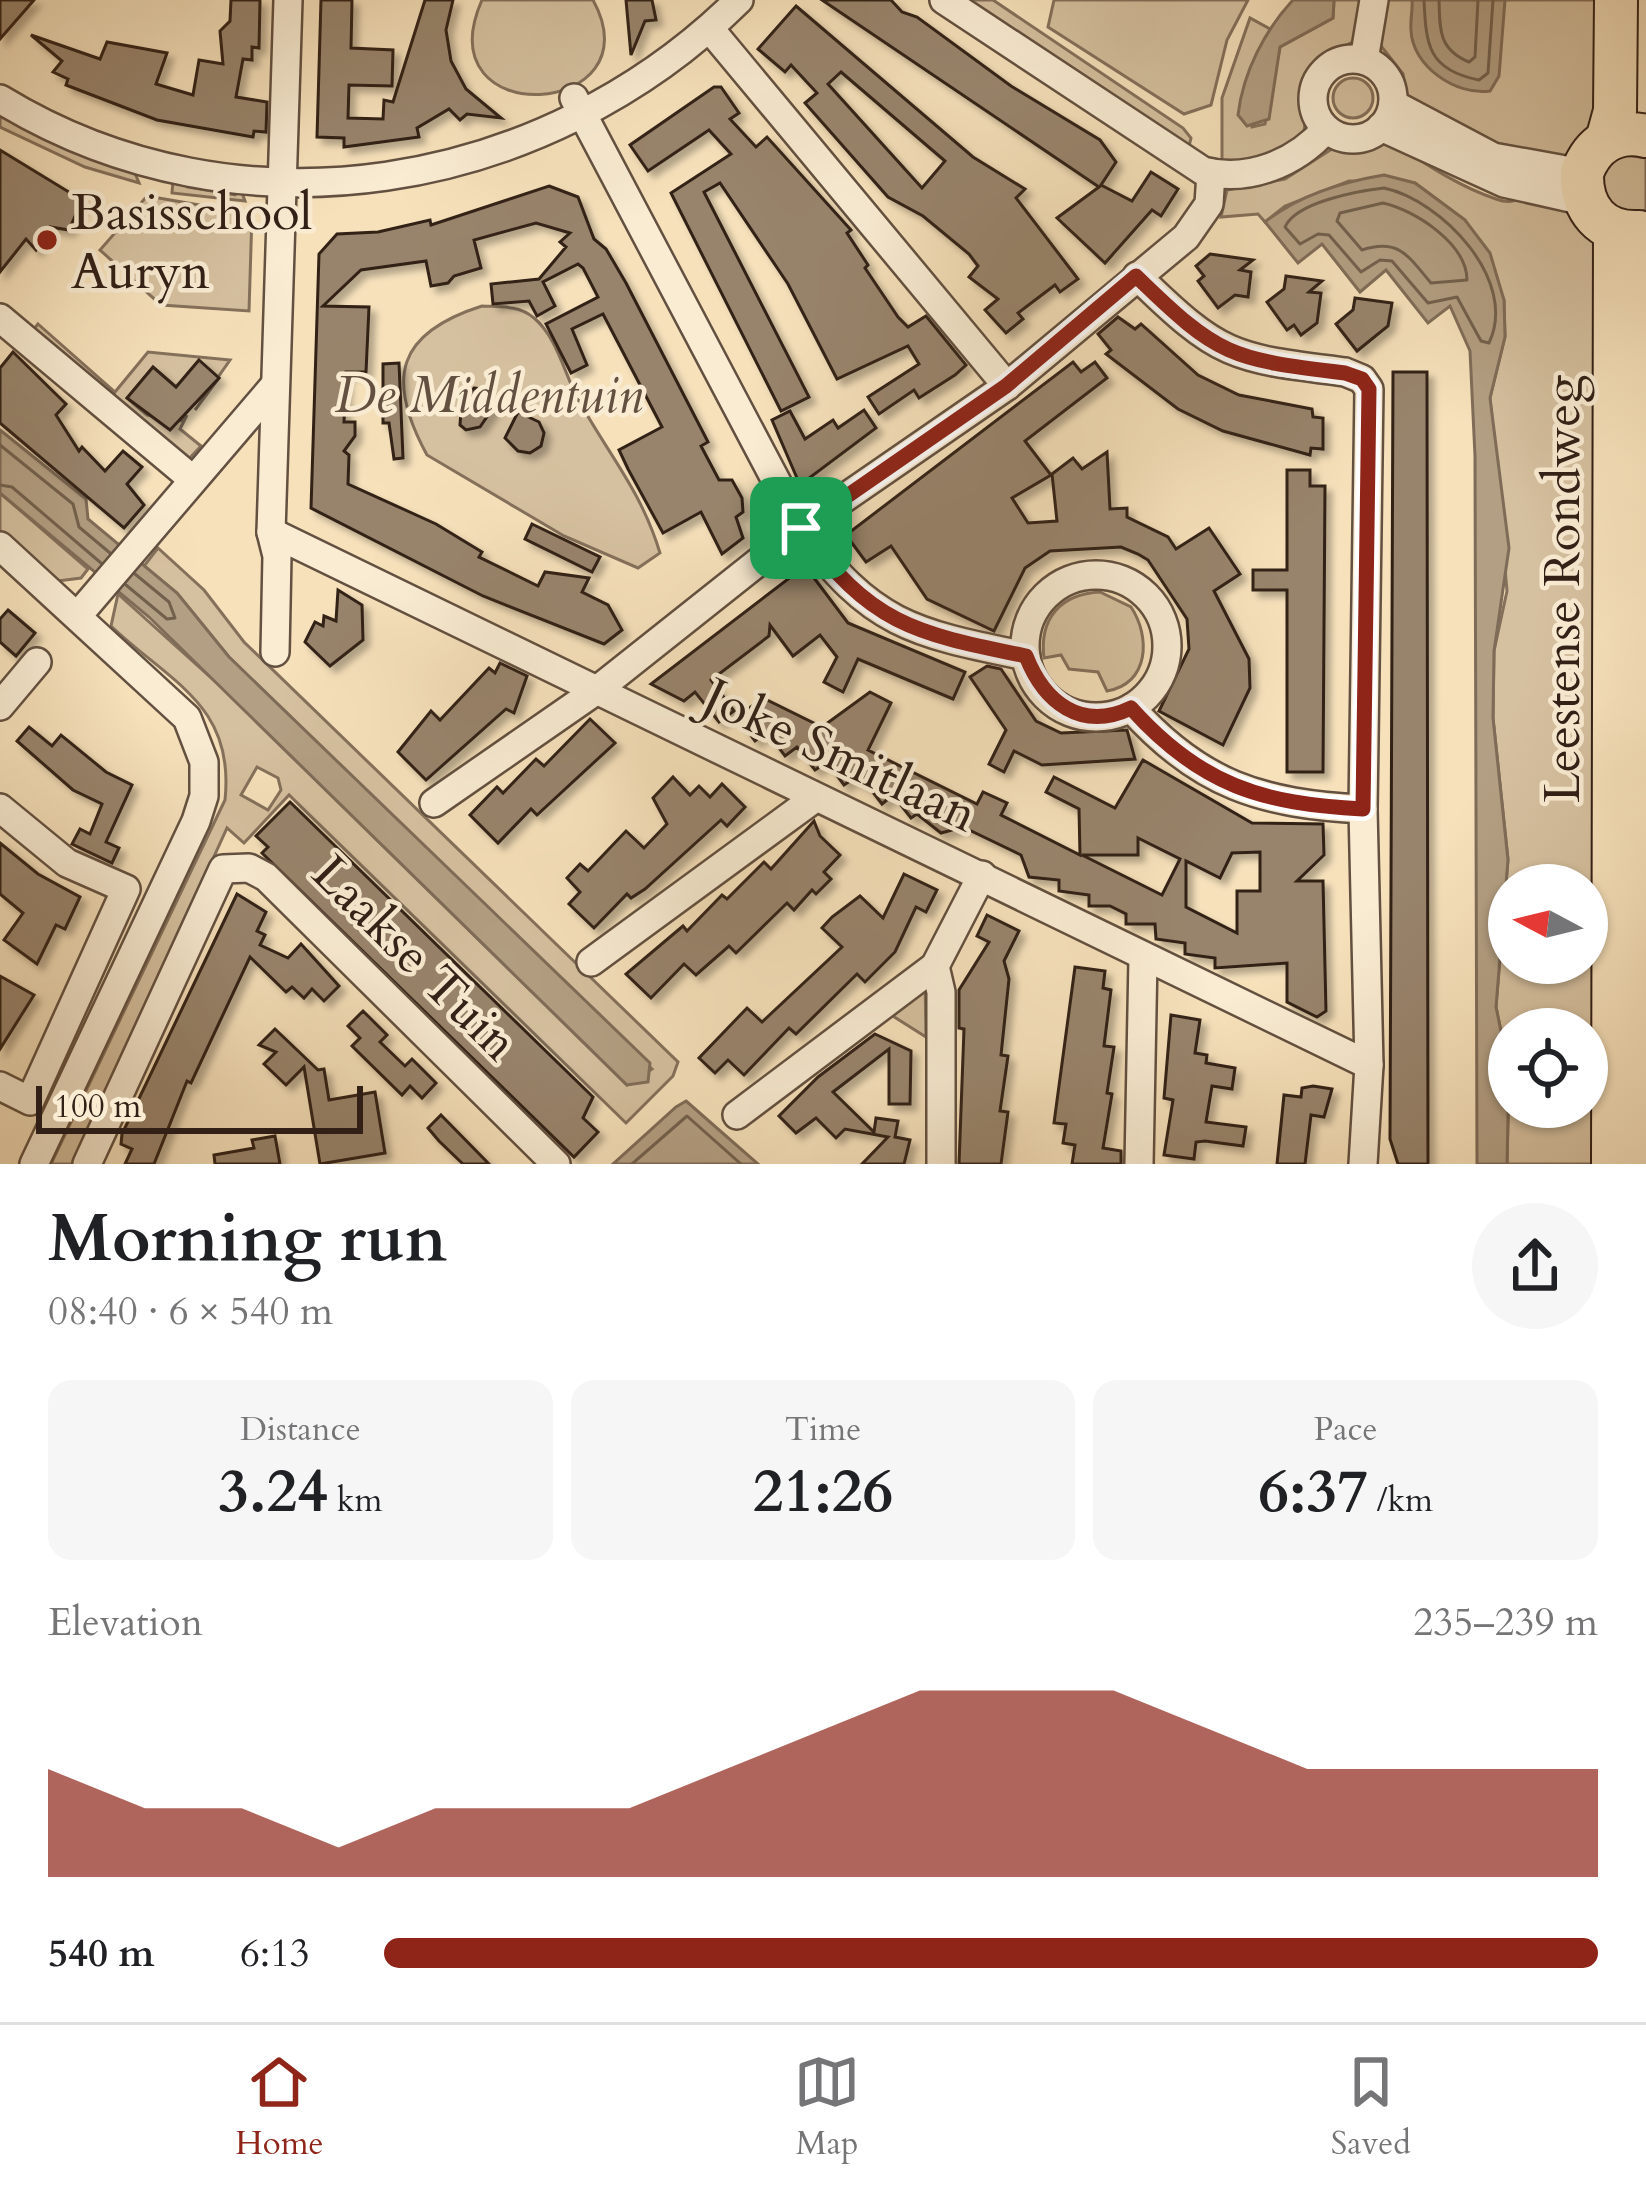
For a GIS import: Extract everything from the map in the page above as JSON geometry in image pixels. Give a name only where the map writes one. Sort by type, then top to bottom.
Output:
[{"type":"main road","points":[[1616,0],[1615,111],[1596,218],[1636,240]]},
{"type":"main road","name":"Leestense Rondweg","points":[[1613,1164],[1636,240]]},
{"type":"main road","name":"Leestense Rondweg","points":[[1636,240],[1643,1164]]},
{"type":"street","points":[[275,652],[277,556],[271,532],[288,0]]},
{"type":"street","points":[[0,99],[59,130],[134,158],[220,177],[282,183],[352,182],[439,169],[511,148],[579,107],[650,76],[740,0]]},
{"type":"street","points":[[944,0],[1211,173],[1284,163],[1326,129]]},
{"type":"street","points":[[1364,60],[1374,0]]},
{"type":"street","points":[[710,29],[1006,386]]},
{"type":"street","points":[[1364,60],[1387,77],[1387,115],[1349,139],[1326,129],[1313,105],[1318,78],[1340,61],[1364,60]]},
{"type":"street","points":[[579,107],[801,528],[830,568],[874,610],[945,640],[1026,656]]},
{"type":"street","points":[[1387,115],[1493,157],[1605,162]]},
{"type":"street","points":[[434,803],[597,690],[801,528],[1006,386],[1186,237],[1209,203],[1211,173]]},
{"type":"street","points":[[1136,276],[1199,337],[1233,354],[1345,373],[1362,379],[1369,389],[1363,809],[1369,1065],[1363,1164]]},
{"type":"street","points":[[0,318],[191,478]]},
{"type":"street","points":[[80,614],[274,386]]},
{"type":"street","name":"Joke Smitlaan","points":[[271,532],[1369,1065]]},
{"type":"street","points":[[0,546],[80,614],[187,718],[204,762],[204,796],[34,1164]]},
{"type":"street","points":[[1105,575],[1128,581],[1160,613],[1167,649],[1154,687],[1131,708],[1094,717],[1058,706],[1038,686],[1026,656],[1026,632],[1036,608],[1055,587],[1078,577],[1105,575]]},
{"type":"street","points":[[0,706],[37,662]]},
{"type":"street","points":[[1131,708],[1200,770],[1241,791],[1297,806],[1363,809]]},
{"type":"street","points":[[591,962],[815,798]]},
{"type":"street","points":[[0,808],[67,863],[126,890],[30,1101],[0,1086]]},
{"type":"street","name":"Laakse Tuin","points":[[87,1164],[223,868],[249,868],[266,877],[556,1164]]},
{"type":"street","points":[[737,1115],[935,966],[982,875]]},
{"type":"street","points":[[1139,1164],[1143,958]]},
{"type":"street","points":[[935,966],[941,992],[941,1164]]},
{"type":"green space","points":[[482,0],[593,0],[604,39],[595,69],[571,87],[540,94],[508,90],[484,73],[472,43]]},
{"type":"green space","points":[[962,0],[993,0],[1183,128],[1191,138],[1189,146]]},
{"type":"green space","points":[[1054,0],[1248,0],[1227,40],[1211,105],[1184,114],[1048,27]]},
{"type":"green space","points":[[1334,0],[1362,0],[1358,39],[1313,65],[1305,83],[1304,132],[1268,156],[1222,161],[1222,98],[1250,18],[1270,29],[1246,87],[1252,127],[1265,124],[1280,47],[1333,18]]},
{"type":"green space","points":[[1384,0],[1606,0],[1601,129],[1571,158],[1513,155],[1409,106],[1403,74],[1381,46]]},
{"type":"green space","points":[[1353,78],[1367,84],[1373,98],[1367,112],[1353,118],[1339,112],[1333,98],[1339,84]]},
{"type":"green space","points":[[0,116],[87,157],[132,166],[139,183],[85,167],[0,127]]},
{"type":"green space","points":[[1389,140],[1454,180],[1496,199],[1550,197],[1569,207],[1600,237],[1604,864],[1508,864],[1493,718],[1494,651],[1507,591],[1490,398],[1505,336],[1504,300],[1465,220],[1415,183],[1349,181],[1285,206],[1265,222],[1258,214],[1221,217],[1227,190],[1285,179],[1335,147],[1360,152]]},
{"type":"green space","points":[[1622,154],[1646,158],[1646,210],[1628,213],[1603,201],[1601,173]]},
{"type":"green space","points":[[182,179],[187,187],[235,195],[241,190],[245,201],[172,193],[173,181]]},
{"type":"green space","points":[[147,196],[252,214],[249,311],[161,305],[100,250]]},
{"type":"green space","name":"De Middentuin","points":[[482,306],[522,311],[549,335],[578,399],[634,491],[652,531],[660,553],[638,568],[564,536],[427,455],[406,403],[407,362],[432,330]]},
{"type":"green space","points":[[38,324],[115,392],[148,352],[230,360],[218,377],[199,361],[176,392],[153,368],[127,398],[147,415],[182,421],[187,415],[180,429],[201,446],[186,462],[33,330]]},
{"type":"green space","points":[[0,493],[88,569],[81,578],[58,581],[0,531]]},
{"type":"green space","points":[[158,548],[204,590],[244,642],[678,1062],[673,1076],[626,1123],[289,795],[244,843],[227,828],[74,1164],[51,1164],[225,800],[220,741],[209,718],[176,681],[111,626],[118,594],[219,685],[627,1085],[652,1069],[229,657],[177,593],[144,566]],"holes":[[[257,767],[278,778],[281,790],[268,810],[241,795]]]},
{"type":"green space","points":[[1100,592],[1131,607],[1143,645],[1131,679],[1107,691],[1098,672],[1069,669],[1061,655],[1044,658],[1043,644],[1049,620],[1064,603]]},
{"type":"green space","points":[[925,980],[926,1037],[888,1013]]},
{"type":"green space","points":[[1498,984],[1605,984],[1605,1008],[1496,1007]]},
{"type":"green space","points":[[1508,1128],[1606,1128],[1606,1164],[1507,1164]]},
{"type":"water","points":[[1293,0],[1334,0],[1333,18],[1280,47],[1269,119],[1247,126],[1238,115],[1250,68]]},
{"type":"water","points":[[1412,0],[1505,0],[1499,76],[1490,91],[1463,89],[1427,66],[1413,43]]},
{"type":"water","points":[[1384,175],[1415,183],[1465,220],[1490,253],[1504,300],[1505,337],[1490,398],[1509,548],[1494,651],[1493,718],[1508,860],[1508,864],[1488,864],[1488,984],[1498,984],[1496,1008],[1488,1008],[1488,1128],[1508,1128],[1507,1164],[1477,1164],[1475,456],[1470,351],[1450,306],[1428,323],[1386,270],[1360,292],[1322,244],[1298,263],[1265,222],[1292,204]]},
{"type":"water","points":[[0,430],[86,499],[88,519],[177,593],[229,657],[650,1063],[648,1082],[627,1085],[149,617],[0,493]]},
{"type":"water","points":[[686,1101],[758,1164],[613,1164],[676,1107]]},
{"type":"building","points":[[0,0],[34,0],[0,39]]},
{"type":"building","points":[[231,0],[260,0],[259,48],[252,47],[252,60],[243,59],[236,97],[267,102],[266,132],[254,131],[253,137],[157,120],[66,85],[68,79],[53,72],[62,61],[31,35],[100,59],[107,42],[167,53],[156,84],[193,95],[199,60],[223,64],[220,31],[230,21]]},
{"type":"building","points":[[321,0],[352,0],[351,48],[393,50],[392,86],[349,85],[348,118],[383,119],[384,100],[393,102],[425,0],[453,0],[446,30],[451,61],[466,89],[501,118],[467,114],[460,120],[449,109],[417,128],[419,137],[344,147],[344,138],[317,137]]},
{"type":"building","points":[[626,0],[652,0],[656,20],[645,21],[631,55]]},
{"type":"building","points":[[822,0],[891,0],[902,12],[917,17],[1011,86],[1100,140],[1116,162],[1101,185],[1132,201],[1151,172],[1178,189],[1161,216],[1152,210],[1105,263],[1057,218],[1099,187]]},
{"type":"building","points":[[796,6],[973,157],[1025,189],[1016,198],[1078,279],[1060,292],[1055,285],[1018,313],[1023,319],[1006,333],[985,310],[998,299],[969,277],[978,266],[969,254],[923,216],[888,197],[805,103],[817,93],[791,65],[785,72],[758,49]],"holes":[[[841,72],[945,161],[922,188],[828,84]]]},
{"type":"building","points":[[714,87],[721,87],[739,113],[730,119],[756,147],[767,137],[851,230],[847,233],[868,265],[865,268],[898,317],[908,327],[926,316],[966,365],[955,375],[919,398],[914,390],[879,414],[868,397],[919,364],[908,346],[837,379],[788,284],[720,183],[704,192],[809,397],[781,411],[671,193],[731,154],[709,130],[648,171],[630,145]]},
{"type":"building","points":[[0,150],[82,200],[69,230],[50,227],[36,250],[26,239],[0,272]]},
{"type":"building","points":[[549,186],[578,197],[594,239],[606,249],[626,283],[708,442],[701,446],[719,480],[732,480],[742,498],[743,512],[736,517],[743,538],[722,554],[701,512],[663,533],[628,469],[619,450],[662,427],[603,314],[572,329],[587,365],[571,373],[546,324],[598,297],[583,268],[578,264],[543,282],[555,306],[537,316],[529,301],[493,304],[491,284],[539,279],[566,247],[560,242],[570,233],[536,223],[474,240],[481,268],[454,276],[448,283],[431,286],[426,261],[361,270],[323,306],[369,307],[366,372],[346,372],[344,422],[355,422],[355,436],[344,451],[349,455],[348,484],[436,524],[482,552],[479,557],[538,586],[545,572],[589,578],[582,592],[608,605],[622,630],[604,644],[483,596],[311,508],[319,254],[337,234],[378,232],[430,220],[431,225]]},
{"type":"building","points":[[1210,254],[1253,260],[1240,270],[1251,272],[1248,297],[1235,295],[1218,308],[1198,281],[1204,276],[1196,266]]},
{"type":"building","points":[[1286,276],[1322,281],[1309,292],[1321,293],[1317,323],[1301,335],[1294,325],[1287,330],[1267,302],[1284,289]]},
{"type":"building","points":[[1355,298],[1392,303],[1388,326],[1357,351],[1336,324],[1353,310]]},
{"type":"building","points":[[1118,317],[1135,329],[1141,324],[1198,375],[1239,395],[1312,409],[1313,417],[1323,418],[1323,449],[1311,448],[1310,455],[1223,431],[1178,409],[1106,354],[1111,350],[1098,334]]},
{"type":"building","points":[[13,352],[66,404],[56,415],[79,451],[82,447],[105,471],[123,451],[142,467],[127,484],[144,505],[124,528],[0,423],[0,368]]},
{"type":"building","points":[[199,360],[219,378],[170,430],[127,398],[153,367],[176,387]]},
{"type":"building","points":[[1073,362],[1081,372],[1095,362],[1107,378],[1025,441],[1051,475],[1012,498],[1028,523],[1057,521],[1052,474],[1073,458],[1082,469],[1107,452],[1110,509],[1127,508],[1127,517],[1168,537],[1176,549],[1209,528],[1240,574],[1214,591],[1249,659],[1250,688],[1223,745],[1159,711],[1189,649],[1187,619],[1148,560],[1138,554],[1121,547],[1050,551],[1025,568],[994,631],[927,599],[891,546],[866,562],[846,535]]},
{"type":"building","points":[[399,363],[403,458],[394,459],[389,423],[383,423],[383,364]]},
{"type":"building","points":[[1393,372],[1427,372],[1428,1164],[1398,1164],[1390,1139]]},
{"type":"building","points":[[474,388],[482,389],[495,405],[480,427],[466,430],[460,425],[461,411],[469,407],[465,400]]},
{"type":"building","points":[[864,410],[876,428],[800,485],[772,420],[790,411],[805,439],[833,420],[838,428]]},
{"type":"building","points":[[518,412],[539,422],[544,433],[541,446],[530,453],[518,451],[505,438]]},
{"type":"building","points":[[1287,470],[1310,470],[1310,486],[1325,486],[1323,772],[1287,772],[1287,590],[1253,590],[1253,570],[1287,570]]},
{"type":"building","points":[[532,524],[600,557],[592,572],[525,539]]},
{"type":"building","points":[[805,566],[848,623],[965,672],[953,699],[858,659],[843,692],[824,682],[837,657],[820,635],[793,656],[770,625],[769,636],[711,680],[734,711],[719,722],[695,692],[684,701],[651,684]]},
{"type":"building","points":[[338,590],[362,605],[363,640],[330,666],[305,642],[315,622],[323,626],[324,616],[336,621]]},
{"type":"building","points":[[8,610],[35,633],[16,656],[0,642],[0,619]]},
{"type":"building","points":[[500,663],[527,676],[514,713],[506,709],[426,780],[398,752],[431,711],[440,720],[489,668],[495,673]]},
{"type":"building","points":[[987,666],[1001,669],[1036,721],[1061,733],[1127,730],[1135,759],[1042,765],[1014,751],[1004,772],[989,764],[1006,730],[970,677]]},
{"type":"building","points":[[870,692],[891,703],[868,750],[977,804],[983,792],[1007,803],[1001,815],[1080,855],[1079,809],[1046,792],[1054,777],[1115,808],[1143,760],[1252,823],[1323,824],[1324,855],[1297,881],[1323,881],[1326,1011],[1317,1017],[1287,1002],[1287,963],[1215,968],[1215,958],[1185,954],[1185,943],[1156,939],[1155,924],[1126,924],[1126,914],[1110,906],[1089,906],[1089,895],[1059,891],[1059,880],[1029,877],[1021,855],[963,827],[941,833],[917,814],[911,818],[893,795],[882,804],[869,787],[853,779],[844,785],[827,762],[815,770],[797,747],[785,756],[767,732],[755,741],[737,717],[763,698],[822,727]],"holes":[[[1138,838],[1180,859],[1162,895],[1082,855],[1138,855]],[[1260,852],[1260,891],[1237,891],[1237,933],[1186,907],[1186,861],[1220,878],[1232,853]]]},
{"type":"building","points":[[590,719],[615,743],[537,815],[531,809],[498,843],[470,815],[497,787],[503,793],[536,759],[544,766]]},
{"type":"building","points":[[29,727],[52,746],[61,735],[106,772],[132,785],[106,842],[119,848],[112,863],[72,844],[80,829],[90,834],[102,804],[73,790],[17,741]]},
{"type":"building","points":[[673,777],[690,795],[699,786],[710,797],[722,784],[745,807],[727,826],[721,820],[645,889],[631,898],[627,894],[594,928],[569,904],[580,892],[567,878],[580,864],[588,871],[626,831],[644,848],[667,824],[653,798]]},
{"type":"building","points":[[290,802],[593,1097],[583,1118],[598,1132],[574,1157],[262,853],[268,847],[256,836]]},
{"type":"building","points":[[814,821],[820,836],[840,855],[824,872],[831,879],[816,894],[812,890],[794,910],[787,903],[736,953],[729,946],[696,975],[684,964],[651,998],[626,974],[683,926],[687,931],[722,895],[727,899],[764,862],[771,869]]},
{"type":"building","points":[[0,843],[38,874],[80,897],[65,929],[56,925],[37,964],[4,940],[23,913],[0,894]]},
{"type":"building","points":[[904,874],[937,890],[926,912],[916,907],[895,952],[865,982],[857,974],[796,1034],[789,1028],[744,1075],[728,1060],[715,1073],[699,1058],[747,1008],[762,1022],[842,947],[822,928],[832,917],[860,896],[883,918]]},
{"type":"building","points":[[237,894],[266,912],[257,931],[265,935],[260,945],[288,958],[301,944],[339,986],[324,1001],[312,989],[304,998],[292,987],[286,992],[250,957],[191,1083],[187,1081],[154,1164],[125,1164],[132,1149],[121,1144],[122,1134]]},
{"type":"building","points":[[987,915],[1019,931],[1004,961],[1009,979],[1001,1055],[1008,1056],[1000,1111],[1008,1112],[1001,1164],[959,1164],[964,1029],[959,1028],[959,990],[989,942],[977,936]]},
{"type":"building","points":[[1075,967],[1105,971],[1103,988],[1111,990],[1104,1046],[1114,1047],[1107,1093],[1112,1094],[1103,1148],[1121,1151],[1121,1164],[1072,1164],[1075,1145],[1063,1143],[1066,1124],[1054,1123]]},
{"type":"building","points":[[0,976],[34,995],[0,1049]]},
{"type":"building","points":[[363,1011],[387,1035],[380,1042],[405,1066],[412,1059],[436,1083],[422,1098],[410,1086],[402,1095],[352,1046],[360,1038],[348,1026]]},
{"type":"building","points":[[1171,1015],[1200,1020],[1195,1053],[1207,1055],[1206,1063],[1235,1068],[1232,1089],[1212,1086],[1206,1122],[1246,1127],[1243,1146],[1196,1142],[1194,1159],[1164,1155],[1173,1100],[1164,1098]]},
{"type":"building","points":[[275,1029],[318,1070],[324,1069],[329,1100],[375,1092],[385,1153],[320,1164],[304,1067],[286,1085],[264,1064],[276,1052],[259,1045]]},
{"type":"building","points":[[875,1034],[911,1051],[910,1104],[889,1104],[889,1049],[833,1092],[874,1132],[876,1118],[898,1121],[895,1137],[910,1140],[904,1164],[862,1164],[888,1137],[845,1129],[836,1138],[816,1118],[796,1133],[779,1116],[818,1077]]},
{"type":"building","points":[[1302,1088],[1332,1089],[1324,1117],[1311,1115],[1305,1164],[1277,1164],[1284,1095],[1301,1097]]},
{"type":"building","points":[[441,1115],[489,1164],[463,1164],[439,1141],[428,1128]]},
{"type":"building","points":[[275,1136],[280,1164],[215,1164],[214,1155],[254,1148],[252,1140]]},
{"type":"place","name":"Basisschool Auryn","points":[[47,240]]},
{"type":"route","points":[[1136,276],[1199,337],[1233,354],[1362,379],[1369,389],[1363,809],[1297,806],[1241,791],[1200,770],[1154,734],[1131,708],[1094,717],[1058,706],[1038,686],[1026,656],[945,640],[874,610],[830,568],[801,528],[1006,386],[1136,276]]}]
